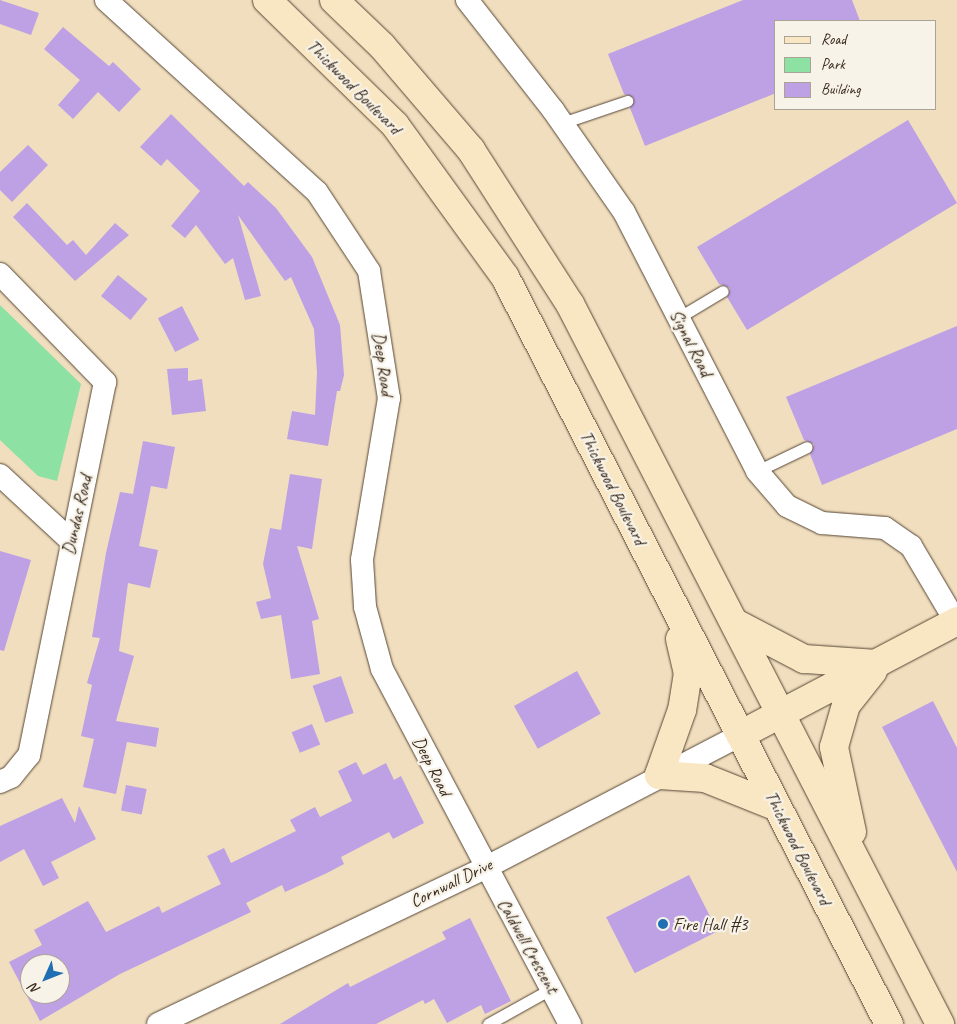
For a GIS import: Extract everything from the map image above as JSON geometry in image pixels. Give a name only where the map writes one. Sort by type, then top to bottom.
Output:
[{"type":"main road","name":"Thickwood Boulevard","points":[[267,0],[395,125],[504,277],[889,1024]]},
{"type":"main road","points":[[334,0],[382,46],[476,158],[570,304],[940,1024]]},
{"type":"main road","points":[[672,603],[688,673],[682,710],[659,776],[705,778],[777,807]]},
{"type":"main road","name":"Signal Road","points":[[740,735],[879,664],[956,621]]},
{"type":"main road","points":[[735,623],[804,659],[879,664]]},
{"type":"main road","points":[[859,865],[834,747],[846,705],[879,664]]},
{"type":"street","name":"Deep Road","points":[[106,0],[317,192],[369,271],[389,398],[362,560],[365,608],[382,670],[485,868]]},
{"type":"street","name":"Signal Road","points":[[467,0],[562,123],[624,212],[757,471],[788,506],[822,523],[885,528],[911,546],[956,621]]},
{"type":"street","name":"Dundas Road","points":[[0,274],[105,382],[71,541],[29,755],[11,777],[0,782]]},
{"type":"street","points":[[0,475],[71,541]]},
{"type":"street","name":"Cornwall Drive","points":[[158,1024],[485,868],[740,735]]},
{"type":"street","name":"Caldwell Crescent","points":[[485,868],[570,1024]]},
{"type":"lane","points":[[562,123],[626,101]]},
{"type":"lane","points":[[678,318],[723,291]]},
{"type":"lane","points":[[757,471],[807,447]]},
{"type":"lane","points":[[488,1024],[552,988]]},
{"type":"green space","points":[[0,305],[81,384],[57,481],[38,476],[0,440]]},
{"type":"building","points":[[0,0],[39,13],[31,35],[0,24]]},
{"type":"building","points":[[743,0],[852,0],[860,20],[774,20],[774,94],[645,146],[630,108],[634,98],[624,94],[608,54]]},
{"type":"building","points":[[63,27],[109,66],[113,62],[141,89],[119,112],[98,92],[73,119],[58,105],[80,80],[44,49]]},
{"type":"building","points":[[171,114],[244,186],[248,182],[276,208],[312,257],[340,325],[344,375],[340,391],[337,391],[328,446],[287,439],[292,411],[315,415],[317,373],[314,329],[291,277],[285,281],[238,215],[261,296],[245,300],[233,258],[225,264],[196,225],[185,238],[171,226],[200,191],[167,159],[161,166],[140,147]]},
{"type":"building","points":[[908,120],[957,203],[747,330],[727,297],[730,288],[719,284],[697,247]]},
{"type":"building","points":[[28,145],[48,165],[12,202],[0,190],[0,172]]},
{"type":"building","points":[[27,203],[67,245],[73,240],[86,255],[115,223],[129,235],[75,281],[13,217]]},
{"type":"building","points":[[118,275],[148,299],[131,320],[101,296]]},
{"type":"building","points":[[182,306],[199,340],[175,352],[158,318]]},
{"type":"building","points":[[957,326],[957,429],[822,485],[810,454],[814,444],[804,440],[786,397]]},
{"type":"building","points":[[188,368],[188,381],[202,379],[206,411],[172,415],[167,369]]},
{"type":"building","points":[[143,441],[175,447],[167,489],[151,486],[139,546],[158,550],[150,588],[128,583],[119,651],[134,656],[116,721],[159,728],[156,747],[127,742],[116,794],[83,787],[94,739],[81,736],[92,685],[87,683],[100,638],[92,637],[106,553],[120,492],[133,494]]},
{"type":"building","points":[[290,474],[322,479],[312,549],[297,546],[319,619],[312,621],[320,674],[291,679],[281,615],[261,619],[256,602],[271,598],[263,564],[270,528],[281,530]]},
{"type":"building","points":[[0,551],[31,560],[4,651],[0,650]]},
{"type":"building","points":[[577,671],[601,714],[538,749],[514,706]]},
{"type":"building","points":[[341,676],[354,713],[325,723],[313,686]]},
{"type":"building","points":[[933,701],[957,748],[957,872],[882,727]]},
{"type":"building","points":[[312,724],[320,744],[300,753],[292,732]]},
{"type":"building","points":[[356,762],[363,775],[386,763],[394,780],[401,776],[424,823],[393,839],[389,832],[341,857],[344,864],[327,873],[285,892],[282,885],[246,903],[251,912],[120,974],[70,1003],[70,954],[25,954],[42,945],[34,930],[88,901],[106,932],[159,906],[162,913],[221,884],[207,856],[224,848],[231,863],[296,831],[290,820],[315,807],[320,817],[352,801],[338,771]]},
{"type":"building","points":[[126,785],[147,789],[142,815],[121,811]]},
{"type":"building","points":[[62,798],[75,823],[79,806],[96,839],[51,862],[59,878],[43,886],[24,849],[0,862],[0,826]]},
{"type":"building","name":"Fire Hall #3","points":[[689,875],[718,931],[635,973],[606,917]]},
{"type":"building","points":[[470,918],[511,1001],[485,1014],[481,1005],[447,1023],[434,999],[425,1004],[423,1000],[376,1024],[280,1024],[348,983],[350,987],[446,939],[442,932]]},
{"type":"building","points":[[20,956],[20,983],[9,962]]},
{"type":"building","points":[[31,1004],[69,1004],[40,1021]]},
{"type":"place","name":"Fire Hall #3","points":[[663,924]]}]
